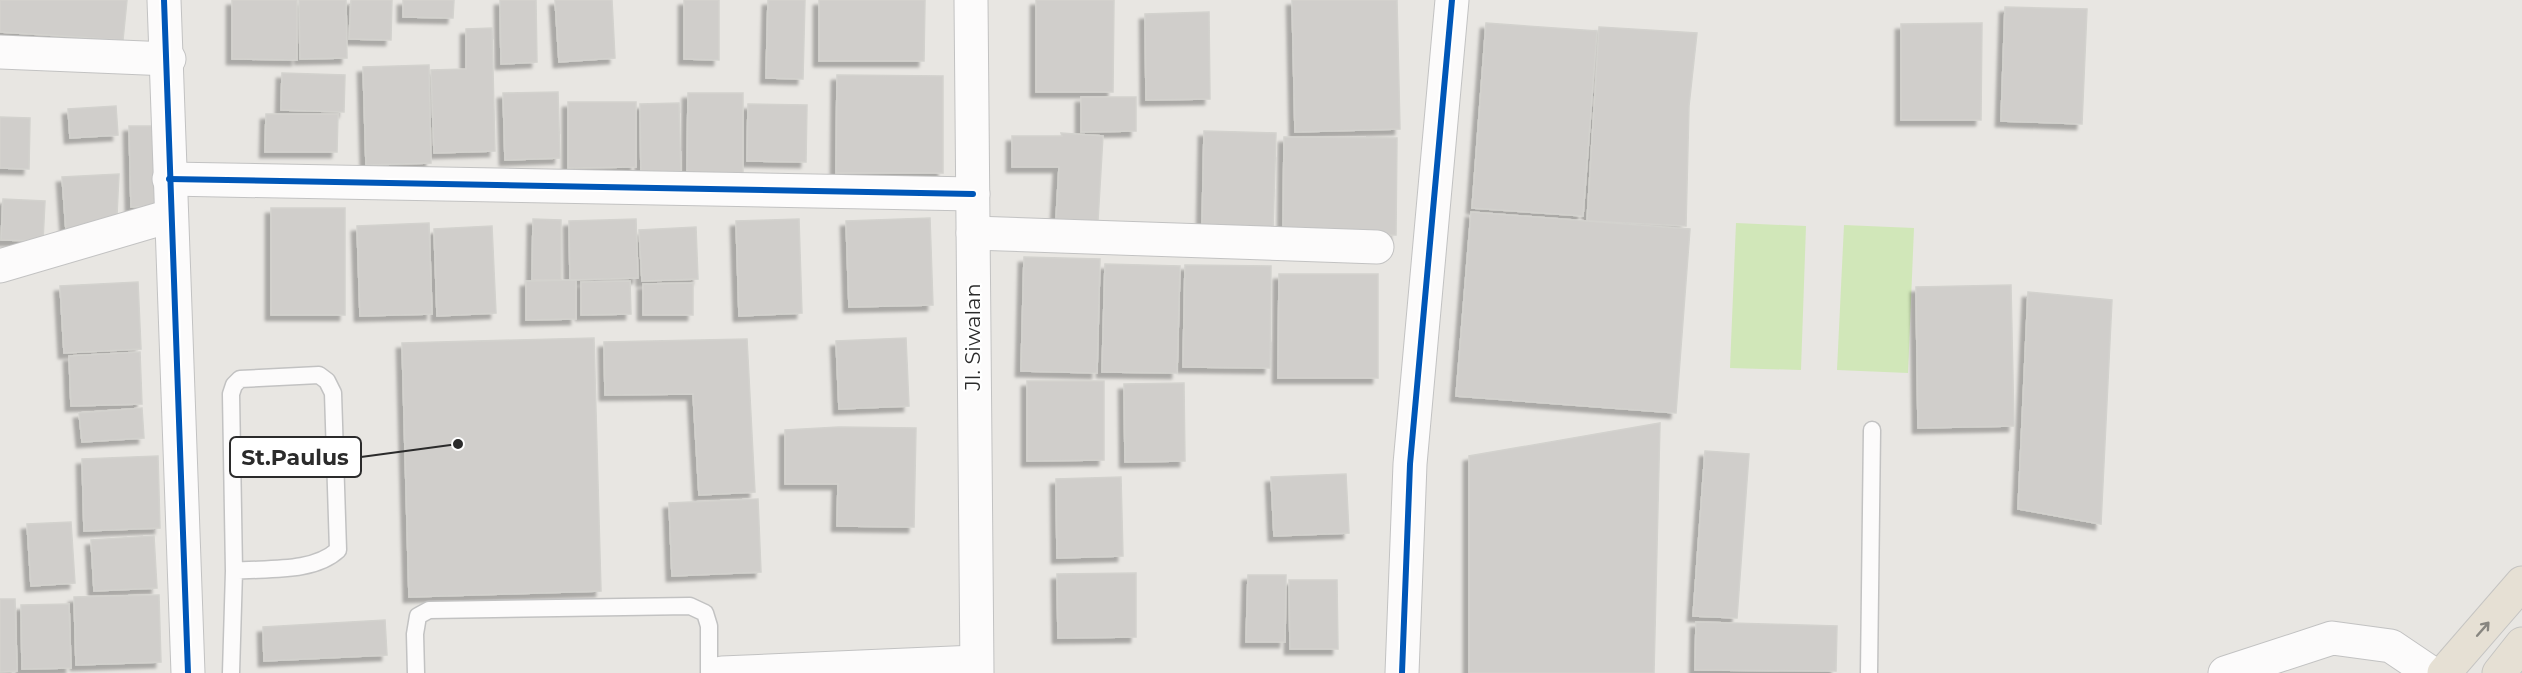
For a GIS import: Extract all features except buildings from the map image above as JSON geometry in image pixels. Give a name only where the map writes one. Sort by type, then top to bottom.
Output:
[{"type":"highway","points":[[2421,663],[2522,583]]},
{"type":"highway","points":[[2499,673],[2522,644]]},
{"type":"street","points":[[165,0],[169,59],[170,216],[188,673]]},
{"type":"street","name":"Jl. Siwalan","points":[[971,0],[976,668]]},
{"type":"street","points":[[1402,673],[1410,464],[1428,241],[1452,0]]},
{"type":"street","points":[[0,52],[169,59]]},
{"type":"street","points":[[169,179],[973,194]]},
{"type":"street","points":[[0,266],[170,216]]},
{"type":"street","points":[[973,233],[1377,247]]},
{"type":"street","points":[[2225,673],[2332,639],[2421,663]]},
{"type":"street","points":[[722,673],[976,668]]},
{"type":"lane","points":[[231,673],[234,571],[231,394],[234,385],[240,379],[319,375],[327,381],[333,393],[338,550],[328,560],[312,565],[234,571]]},
{"type":"lane","points":[[1869,673],[1872,430]]},
{"type":"lane","points":[[416,673],[418,616],[429,610],[690,606],[705,613],[708,626],[709,673]]},
{"type":"green space","points":[[1736,223],[1806,226],[1801,370],[1730,368]]},
{"type":"green space","points":[[1844,225],[1914,228],[1908,373],[1837,370]]},
{"type":"cycle path","points":[[164,0],[188,673]]},
{"type":"cycle path","points":[[1402,673],[1410,464],[1452,0]]},
{"type":"cycle path","points":[[169,179],[973,194]]},
{"type":"place","name":"St.Paulus","points":[[458,444]]}]
